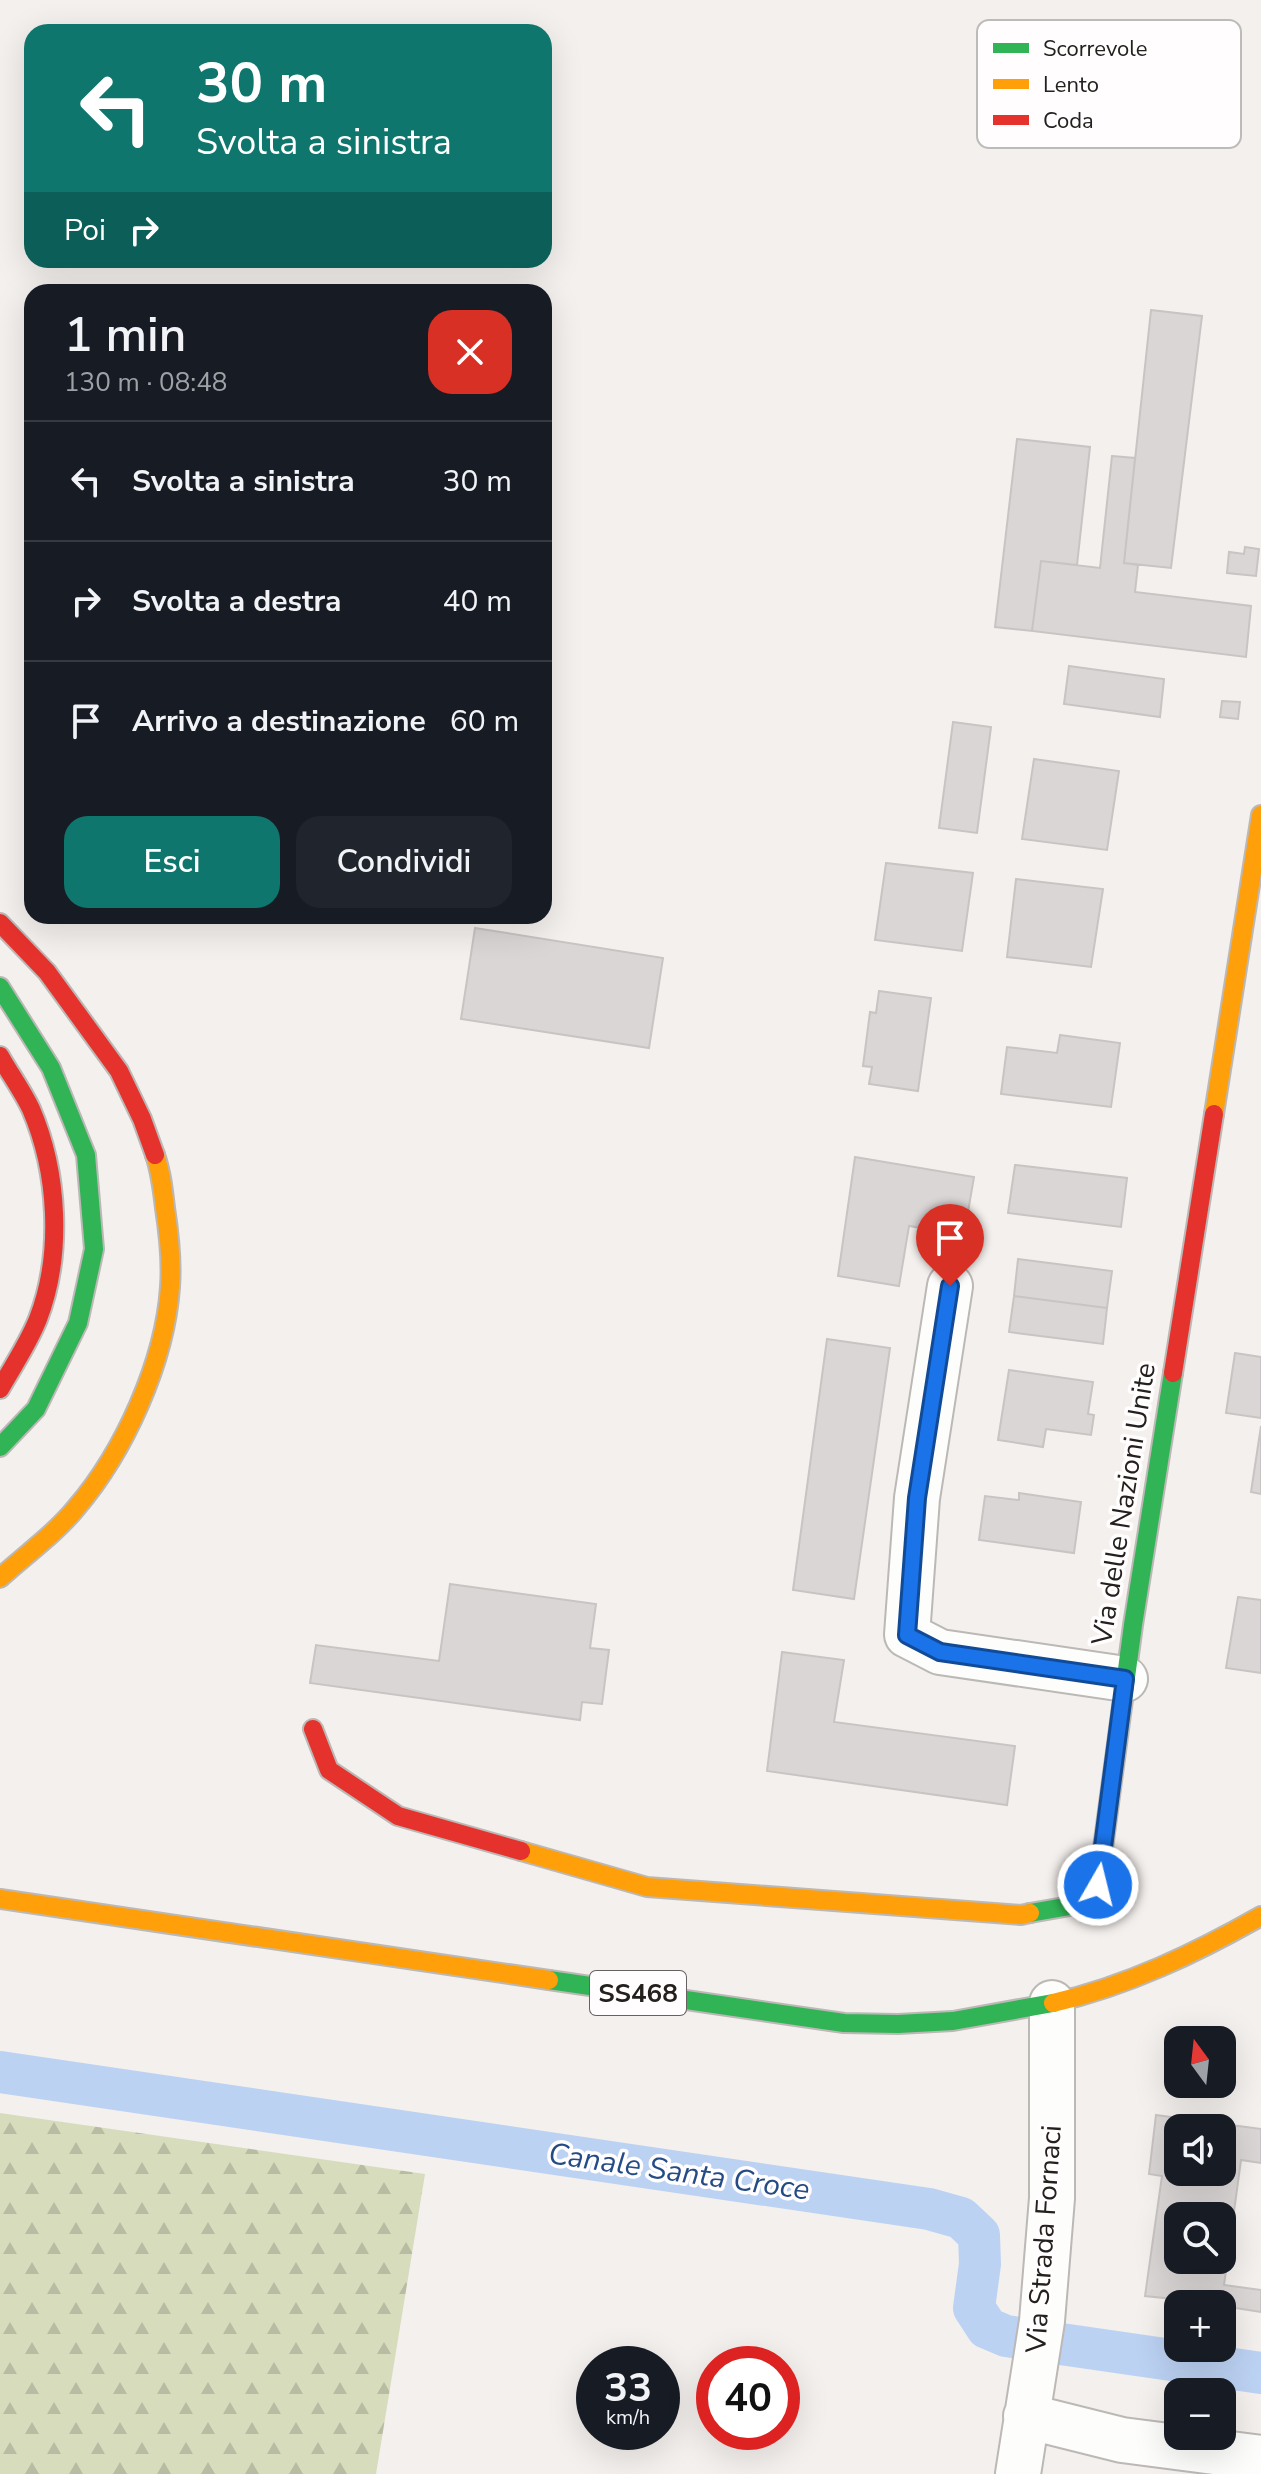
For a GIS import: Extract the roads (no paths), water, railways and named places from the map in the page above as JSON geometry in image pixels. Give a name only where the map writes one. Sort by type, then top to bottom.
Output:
[{"type":"main road","name":"Via delle Nazioni Unite","points":[[313,1729],[329,1770],[398,1816],[647,1887],[1021,1915],[1087,1903],[1098,1885],[1125,1679],[1261,818]]},
{"type":"main road","points":[[0,923],[47,972],[119,1071],[142,1119],[160,1170],[169,1235],[170,1288],[160,1347],[142,1397],[116,1450],[76,1509],[0,1578]]},
{"type":"main road","points":[[0,987],[51,1068],[86,1155],[94,1249],[78,1323],[36,1409],[0,1447]]},
{"type":"main road","points":[[0,1056],[32,1112],[48,1161],[54,1212],[51,1266],[39,1317],[0,1389]]},
{"type":"main road","name":"SS468","points":[[0,1899],[844,2023],[895,2026],[958,2021],[1052,2003],[1145,1973],[1218,1942],[1261,1916]]},
{"type":"street","points":[[950,1286],[917,1498],[907,1635],[940,1652],[1125,1679]]},
{"type":"street","name":"Via Strada Fornaci","points":[[1018,2474],[1042,2321],[1052,2198],[1052,2003]]},
{"type":"street","points":[[1026,2416],[1120,2457],[1261,2458]]},
{"type":"waterway","name":"Canale Santa Croce","points":[[0,2072],[929,2209],[961,2218],[979,2235],[980,2264],[974,2308],[987,2328],[1006,2336],[1261,2373]]}]
